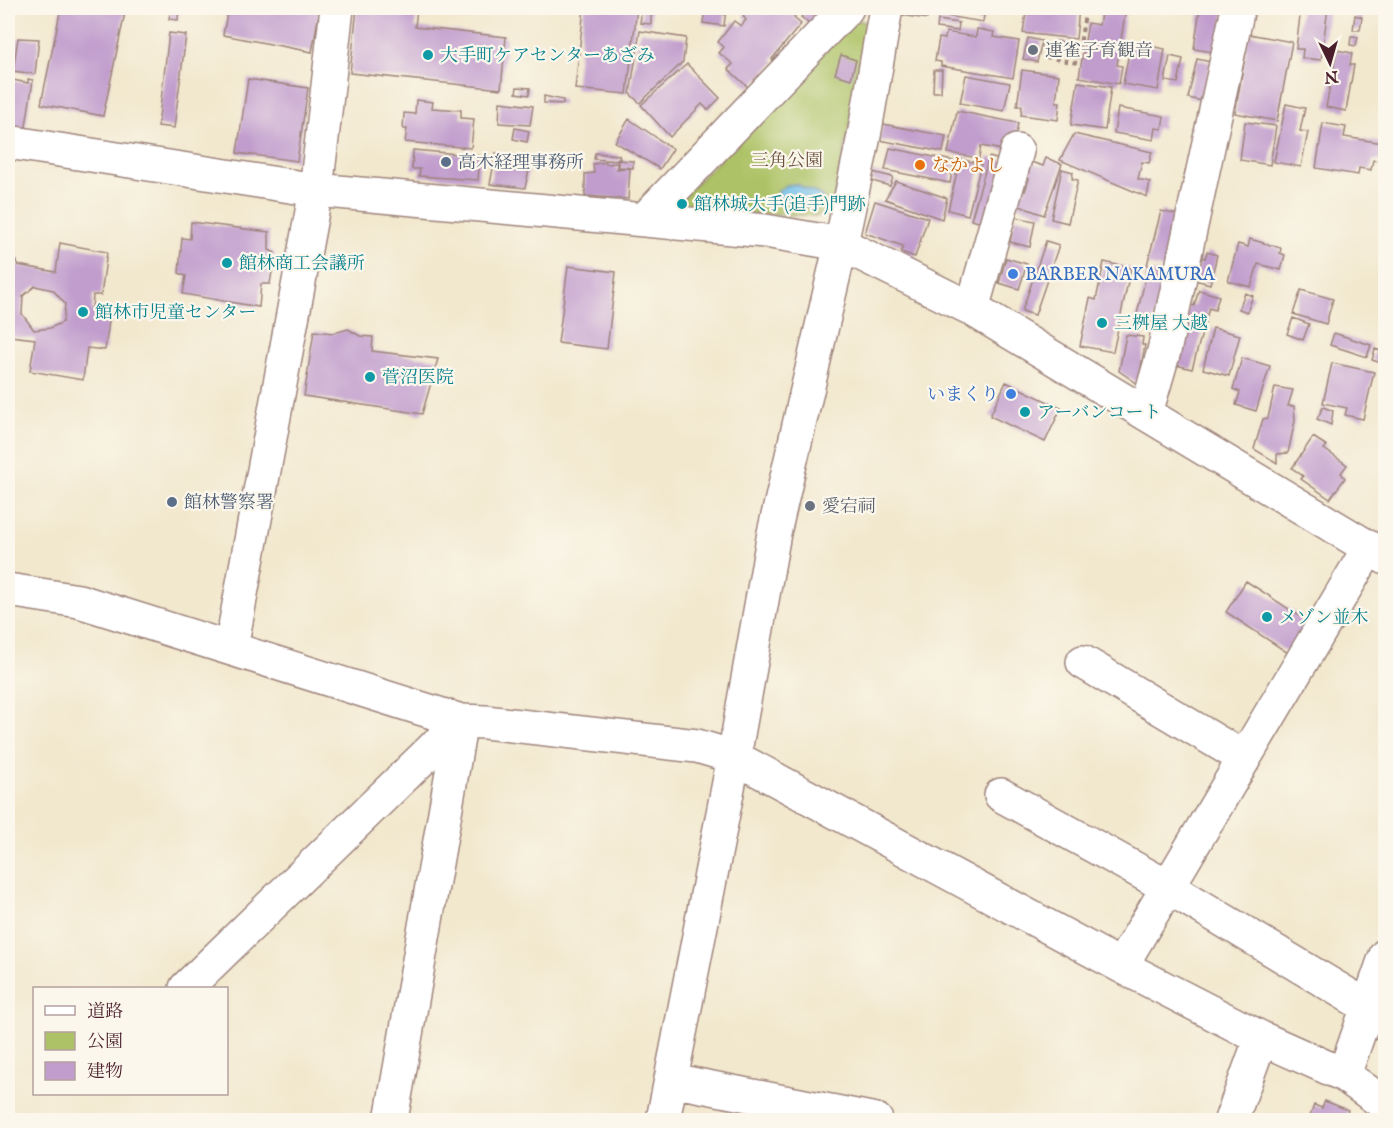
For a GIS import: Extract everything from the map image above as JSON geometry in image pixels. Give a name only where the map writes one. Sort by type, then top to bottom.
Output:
[{"type":"street","points":[[231,648],[316,190],[337,8]]},
{"type":"street","points":[[644,220],[847,8]]},
{"type":"street","points":[[663,1120],[734,757],[774,533],[841,244],[864,136],[886,8]]},
{"type":"street","points":[[1146,413],[1164,351],[1238,8]]},
{"type":"street","points":[[8,142],[316,190],[765,231],[841,244],[972,309],[1377,553],[1244,758],[1121,966]]},
{"type":"street","points":[[972,309],[1017,151]]},
{"type":"street","points":[[8,590],[79,601],[461,721],[697,746],[734,757],[1121,966],[1261,1038],[1344,1075],[1386,1105]]},
{"type":"street","points":[[1083,662],[1244,758]]},
{"type":"street","points":[[187,987],[461,721]]},
{"type":"street","points":[[391,1120],[461,721]]},
{"type":"street","points":[[1000,795],[1168,887],[1368,1007]]},
{"type":"street","points":[[1344,1075],[1386,955]]},
{"type":"street","points":[[1231,1120],[1261,1038]]},
{"type":"street","points":[[671,1080],[876,1120]]},
{"type":"path","points":[[1046,57],[1077,63],[1086,8]]},
{"type":"green space","name":"三角公園","points":[[856,19],[871,25],[833,205],[818,216],[670,210]]},
{"type":"water","points":[[796,184],[820,195],[825,200],[821,208],[792,205],[778,196],[778,191],[787,185]]},
{"type":"building","points":[[61,8],[126,8],[103,116],[41,104]]},
{"type":"building","points":[[171,8],[179,8],[178,20],[169,19]]},
{"type":"building","points":[[228,8],[320,8],[312,52],[223,35]]},
{"type":"building","name":"大手町ケアセンターあざみ","points":[[357,8],[417,8],[415,27],[506,37],[501,89],[350,73]]},
{"type":"building","points":[[584,8],[637,8],[627,94],[575,89]]},
{"type":"building","points":[[642,8],[651,8],[651,24],[640,23]]},
{"type":"building","points":[[705,8],[741,8],[741,11],[726,9],[724,26],[703,23]]},
{"type":"building","points":[[742,8],[789,8],[797,14],[794,18],[801,24],[772,59],[775,62],[749,88],[728,69],[733,64],[719,53],[724,47],[718,42],[734,21],[741,26],[746,20],[743,16],[746,12]]},
{"type":"building","points":[[797,8],[822,10],[809,24],[801,17],[804,14]]},
{"type":"building","points":[[902,8],[929,8],[927,19],[901,15]]},
{"type":"building","points":[[934,8],[985,8],[983,22],[933,14]]},
{"type":"building","points":[[1032,8],[1079,8],[1076,39],[1023,33],[1026,13],[1031,14]]},
{"type":"building","points":[[1102,8],[1126,8],[1117,65],[1122,66],[1119,84],[1079,77],[1088,23],[1099,25]]},
{"type":"building","points":[[1200,8],[1225,8],[1218,53],[1194,49]]},
{"type":"building","points":[[1301,8],[1328,8],[1321,60],[1302,58],[1303,49],[1296,49]]},
{"type":"building","points":[[1355,15],[1362,17],[1360,30],[1353,30]]},
{"type":"building","points":[[938,20],[959,23],[958,31],[937,28]]},
{"type":"building","points":[[977,29],[994,32],[993,37],[1019,41],[1013,78],[941,66],[941,62],[935,61],[939,38],[945,39],[946,32],[976,37]]},
{"type":"building","points":[[640,31],[686,38],[683,62],[640,103],[630,94]]},
{"type":"building","points":[[169,33],[186,35],[174,128],[158,126]]},
{"type":"building","points":[[1249,34],[1292,42],[1277,121],[1235,113]]},
{"type":"building","points":[[1351,36],[1358,37],[1356,46],[1350,45]]},
{"type":"building","points":[[18,38],[39,39],[35,74],[13,71]]},
{"type":"building","name":"連雀子育観音","points":[[1028,38],[1042,41],[1037,62],[1023,59]]},
{"type":"building","points":[[1057,41],[1073,44],[1071,53],[1056,50]]},
{"type":"building","points":[[1131,42],[1165,49],[1158,90],[1123,84]]},
{"type":"building","points":[[1337,50],[1352,53],[1350,65],[1354,65],[1346,111],[1326,107]]},
{"type":"building","points":[[841,55],[856,60],[851,79],[835,74]]},
{"type":"building","points":[[1170,56],[1183,59],[1178,83],[1165,81]]},
{"type":"building","points":[[1197,59],[1211,62],[1202,101],[1188,98]]},
{"type":"building","points":[[687,64],[720,98],[708,110],[702,104],[670,137],[641,105]]},
{"type":"building","points":[[934,70],[942,70],[941,92],[933,92]]},
{"type":"building","points":[[1022,70],[1059,75],[1056,102],[1060,102],[1058,120],[1021,115],[1022,106],[1017,106]]},
{"type":"building","points":[[966,75],[1010,83],[1004,111],[960,103]]},
{"type":"building","points":[[8,79],[28,83],[28,79],[33,80],[25,133],[8,129]]},
{"type":"building","points":[[248,79],[308,88],[297,161],[237,153]]},
{"type":"building","points":[[1078,82],[1111,87],[1105,130],[1071,125]]},
{"type":"building","points":[[517,87],[530,88],[529,95],[516,93]]},
{"type":"building","points":[[544,96],[563,100],[563,104],[544,103]]},
{"type":"building","points":[[416,100],[433,102],[432,108],[461,110],[461,118],[474,119],[471,148],[405,142],[407,129],[403,129],[404,113],[415,114]]},
{"type":"building","points":[[500,102],[533,106],[530,125],[499,123]]},
{"type":"building","points":[[1286,104],[1305,108],[1300,131],[1308,132],[1301,167],[1274,162]]},
{"type":"building","points":[[1118,108],[1164,116],[1162,129],[1156,128],[1154,140],[1114,133]]},
{"type":"building","points":[[957,111],[1018,123],[1013,152],[981,146],[979,158],[948,153]]},
{"type":"building","points":[[629,119],[673,149],[660,169],[615,142]]},
{"type":"building","points":[[1245,122],[1276,126],[1270,165],[1240,160]]},
{"type":"building","points":[[1323,123],[1346,127],[1344,137],[1383,143],[1380,161],[1373,160],[1371,170],[1359,168],[1358,175],[1316,168]]},
{"type":"building","points":[[883,124],[946,136],[943,152],[879,140]]},
{"type":"building","points":[[515,128],[529,131],[527,142],[513,139]]},
{"type":"building","points":[[1074,134],[1152,152],[1149,163],[1142,162],[1138,179],[1150,182],[1147,197],[1060,160]]},
{"type":"building","name":"なかよし","points":[[890,148],[954,161],[950,183],[885,170]]},
{"type":"building","name":"高木経理事務所","points":[[413,150],[480,156],[478,180],[419,176],[420,169],[412,169]]},
{"type":"building","points":[[496,153],[525,157],[529,170],[525,188],[490,184]]},
{"type":"building","points":[[595,153],[619,155],[620,159],[617,161],[594,159]]},
{"type":"building","points":[[989,157],[1008,162],[990,225],[971,220]]},
{"type":"building","points":[[1046,158],[1062,164],[1044,215],[1014,204],[1019,189],[1025,191],[1029,179],[1023,174],[1028,161],[1043,166]]},
{"type":"building","points":[[960,159],[981,164],[968,215],[948,210]]},
{"type":"building","points":[[618,160],[633,161],[633,168],[618,167]]},
{"type":"building","points":[[606,162],[606,164],[617,163],[617,169],[630,168],[628,199],[585,196],[585,174],[594,173],[593,164]]},
{"type":"building","points":[[1062,169],[1073,172],[1072,179],[1078,180],[1068,223],[1051,219]]},
{"type":"building","points":[[872,172],[893,177],[890,186],[872,181]]},
{"type":"building","points":[[896,181],[947,198],[942,219],[885,199]]},
{"type":"building","points":[[875,201],[928,218],[915,257],[901,252],[903,246],[865,233]]},
{"type":"building","points":[[1161,211],[1179,215],[1165,269],[1147,265]]},
{"type":"building","points":[[1015,217],[1035,221],[1030,247],[1010,242]]},
{"type":"building","name":"館林商工会議所","points":[[191,222],[269,232],[269,250],[275,253],[270,284],[261,284],[259,307],[183,294],[186,276],[179,273],[182,238],[190,239]]},
{"type":"building","points":[[1250,239],[1281,248],[1280,253],[1285,255],[1281,270],[1258,264],[1251,287],[1228,281],[1238,244],[1248,247]]},
{"type":"building","points":[[1046,241],[1059,245],[1035,315],[1022,311]]},
{"type":"building","name":"館林市児童センター","points":[[60,243],[107,252],[101,295],[93,295],[92,310],[110,313],[105,350],[87,348],[83,380],[30,371],[35,339],[10,336],[8,333],[8,288],[9,290],[14,281],[8,272],[8,247],[18,265],[56,272]],"holes":[[[35,286],[53,290],[65,304],[63,322],[50,328],[34,330],[22,314],[23,296]]]},
{"type":"building","points":[[1207,252],[1217,255],[1210,284],[1195,280],[1201,257],[1205,258]]},
{"type":"building","name":"BARBER NAKAMURA","points":[[1006,258],[1027,264],[1019,289],[999,283]]},
{"type":"building","name":"三桝屋 大越","points":[[1104,262],[1131,268],[1113,352],[1080,346],[1090,298],[1096,300]]},
{"type":"building","points":[[568,266],[616,272],[607,349],[558,343]]},
{"type":"building","points":[[1147,272],[1159,272],[1163,287],[1151,328],[1135,322]]},
{"type":"building","points":[[1199,290],[1219,296],[1215,310],[1209,308],[1192,369],[1172,364],[1189,305],[1194,306]]},
{"type":"building","points":[[1301,290],[1333,299],[1326,324],[1293,314]]},
{"type":"building","points":[[1245,293],[1253,296],[1247,312],[1239,309]]},
{"type":"building","points":[[1293,318],[1309,324],[1303,340],[1287,334]]},
{"type":"building","points":[[1213,328],[1240,335],[1229,376],[1203,369]]},
{"type":"building","name":"菅沼医院","points":[[348,329],[360,336],[373,337],[372,351],[438,359],[422,414],[304,396],[314,331],[334,333]]},
{"type":"building","points":[[1334,333],[1371,345],[1367,357],[1330,345]]},
{"type":"building","points":[[1126,335],[1143,337],[1142,345],[1145,345],[1138,384],[1119,371]]},
{"type":"building","points":[[1375,349],[1384,352],[1381,363],[1372,360]]},
{"type":"building","points":[[1242,358],[1270,366],[1256,411],[1236,405],[1240,392],[1233,389]]},
{"type":"building","points":[[1332,363],[1374,372],[1363,419],[1345,415],[1347,408],[1323,403]]},
{"type":"building","name":"アーバンコート","points":[[1006,382],[1061,408],[1045,442],[990,416]]},
{"type":"building","points":[[1275,387],[1293,390],[1288,406],[1294,406],[1295,421],[1288,453],[1277,454],[1277,463],[1254,449],[1263,419],[1268,418]]},
{"type":"building","points":[[1323,407],[1333,411],[1331,425],[1317,419]]},
{"type":"building","points":[[1313,437],[1327,446],[1324,449],[1347,465],[1341,473],[1345,478],[1330,499],[1301,479],[1303,476],[1292,468]]},
{"type":"building","name":"メゾン並木","points":[[1246,581],[1309,622],[1288,653],[1226,612]]},
{"type":"building","points":[[1325,1101],[1348,1110],[1346,1117],[1355,1120],[1309,1119],[1314,1105],[1322,1108]]},
{"type":"place","name":"連雀子育観音","points":[[1033,50]]},
{"type":"place","name":"大手町ケアセンターあざみ","points":[[428,55]]},
{"type":"place","name":"高木経理事務所","points":[[446,162]]},
{"type":"place","name":"なかよし","points":[[920,165]]},
{"type":"place","name":"館林城大手(追手)門跡","points":[[682,204]]},
{"type":"place","name":"館林商工会議所","points":[[227,263]]},
{"type":"place","name":"BARBER NAKAMURA","points":[[1013,274]]},
{"type":"place","name":"館林市児童センター","points":[[83,312]]},
{"type":"place","name":"三桝屋 大越","points":[[1102,323]]},
{"type":"place","name":"菅沼医院","points":[[370,377]]},
{"type":"place","name":"いまくり","points":[[1011,394]]},
{"type":"place","name":"アーバンコート","points":[[1025,412]]},
{"type":"place","name":"館林警察署","points":[[172,502]]},
{"type":"place","name":"愛宕祠","points":[[810,506]]},
{"type":"place","name":"メゾン並木","points":[[1267,617]]}]
